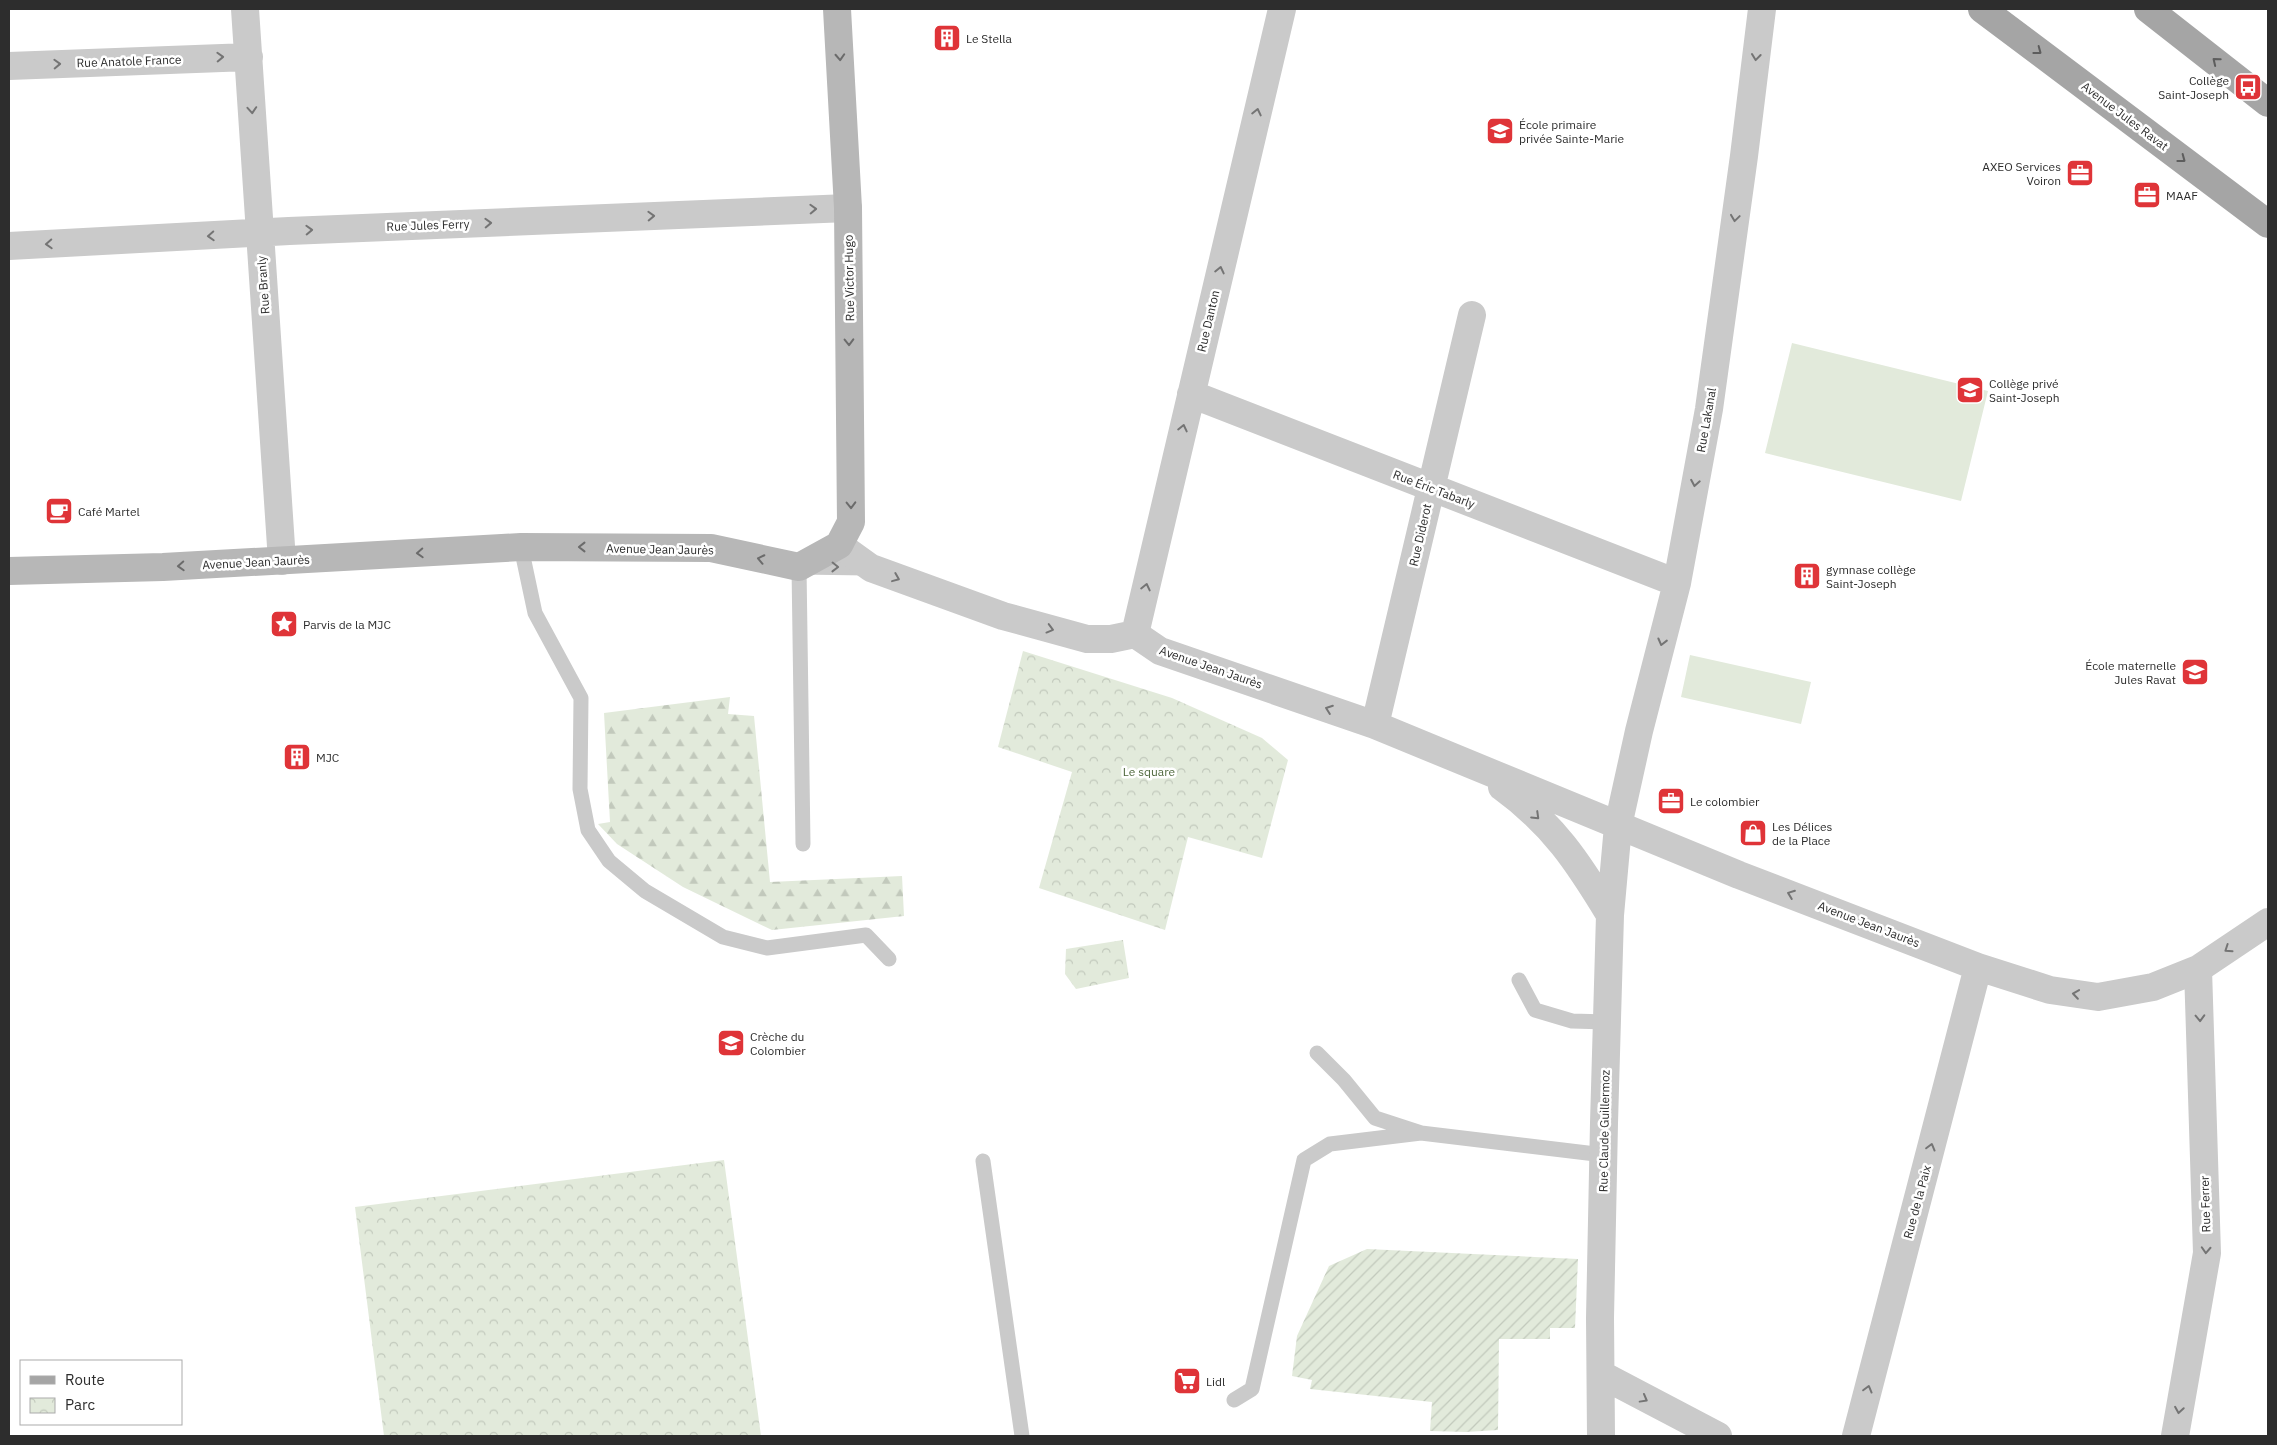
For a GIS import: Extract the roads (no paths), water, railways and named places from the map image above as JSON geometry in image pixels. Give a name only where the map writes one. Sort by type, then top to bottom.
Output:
[{"type":"main road","name":"Rue Victor Hugo","points":[[837,9],[848,208],[851,522],[839,545]]},
{"type":"main road","name":"Avenue Jules Ravat","points":[[1982,9],[2268,224]]},
{"type":"main road","points":[[2148,9],[2268,102]]},
{"type":"main road","points":[[799,567],[839,545]]},
{"type":"main road","name":"Avenue Jean Jaurès","points":[[9,572],[282,561],[521,547],[711,548],[799,567]]},
{"type":"street","name":"Rue Branly","points":[[245,9],[282,561]]},
{"type":"street","name":"Rue Danton","points":[[1135,634],[1282,9]]},
{"type":"street","name":"Rue Lakanal","points":[[1618,826],[1639,731],[1677,583],[1709,409],[1762,9]]},
{"type":"street","name":"Rue Anatole France","points":[[9,66],[249,57]]},
{"type":"street","name":"Rue Jules Ferry","points":[[9,246],[260,233],[848,208]]},
{"type":"street","name":"Rue Diderot","points":[[1375,725],[1472,315]]},
{"type":"street","name":"Rue Éric Tabarly","points":[[1191,394],[1677,583]]},
{"type":"street","points":[[839,545],[871,568],[1003,616],[1087,639],[1111,639],[1135,634]]},
{"type":"street","name":"Avenue Jean Jaurès","points":[[1135,634],[1160,651],[1375,725],[1618,826],[1978,967],[2050,990],[2098,997],[2153,986],[2198,969],[2268,922]]},
{"type":"street","name":"Avenue Jean Jaurès","points":[[1470,765],[1522,802],[1554,832],[1584,872],[1610,915]]},
{"type":"street","name":"Rue Claude Guillermoz","points":[[1601,1436],[1602,1375],[1600,1318],[1607,1022],[1610,915],[1618,826]]},
{"type":"street","name":"Rue de la Paix","points":[[1856,1436],[1978,967]]},
{"type":"street","name":"Rue Ferrer","points":[[2175,1436],[2207,1252],[2198,969]]},
{"type":"street","points":[[1602,1375],[1718,1436]]},
{"type":"lane","points":[[521,547],[535,614],[581,698],[580,789],[588,830],[609,861],[645,891],[723,937],[767,948],[866,935],[889,959]]},
{"type":"lane","points":[[803,844],[799,567],[871,568]]},
{"type":"lane","points":[[1519,980],[1535,1010],[1572,1021],[1607,1022]]},
{"type":"lane","points":[[1317,1053],[1344,1080],[1374,1118],[1421,1133],[1604,1155]]},
{"type":"lane","points":[[1234,1400],[1252,1389],[1304,1160],[1330,1144],[1421,1133]]},
{"type":"lane","points":[[983,1161],[1022,1436]]},
{"type":"place","name":"Le Stella","points":[[947,38]]},
{"type":"place","name":"Collège Saint-Joseph","points":[[2248,87]]},
{"type":"place","name":"École primaire privée Sainte-Marie","points":[[1500,131]]},
{"type":"place","name":"AXEO Services Voiron","points":[[2080,173]]},
{"type":"place","name":"MAAF","points":[[2147,195]]},
{"type":"place","name":"Collège privé Saint-Joseph","points":[[1970,390]]},
{"type":"place","name":"Café Martel","points":[[59,511]]},
{"type":"place","name":"gymnase collège Saint-Joseph","points":[[1807,576]]},
{"type":"place","name":"Parvis de la MJC","points":[[284,624]]},
{"type":"place","name":"École maternelle Jules Ravat","points":[[2195,672]]},
{"type":"place","name":"MJC","points":[[297,757]]},
{"type":"place","name":"Le colombier","points":[[1671,801]]},
{"type":"place","name":"Les Délices de la Place","points":[[1753,833]]},
{"type":"place","name":"Crèche du Colombier","points":[[731,1043]]},
{"type":"place","name":"Lidl","points":[[1187,1381]]},
{"type":"park label","name":"Le square","points":[[1149,771]]}]
